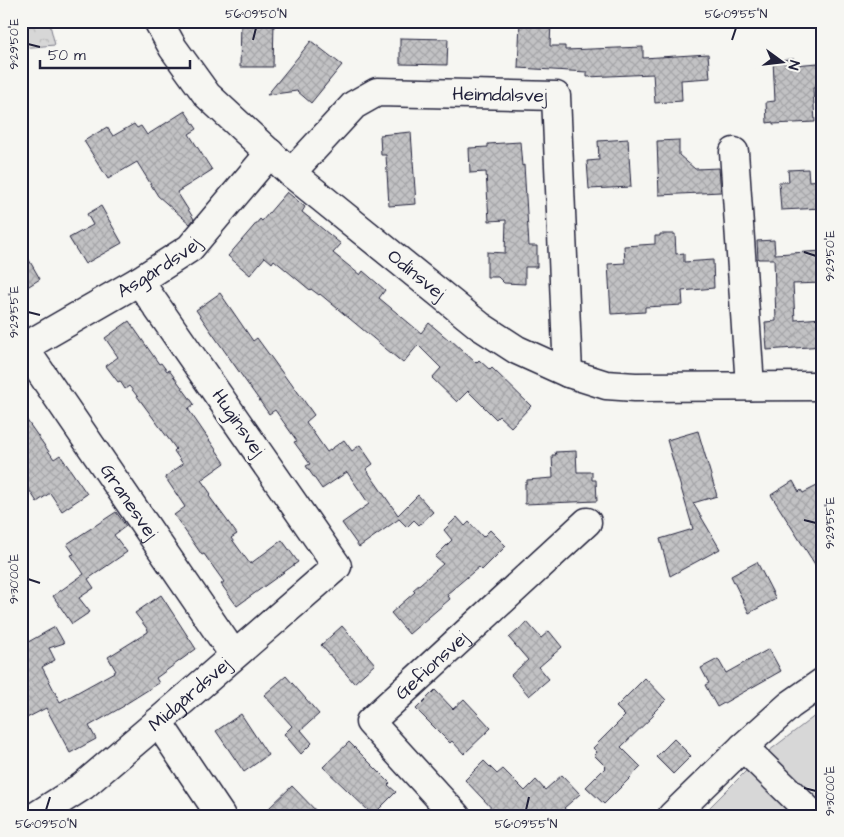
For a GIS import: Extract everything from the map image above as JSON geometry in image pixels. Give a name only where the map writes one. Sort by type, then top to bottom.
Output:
[{"type":"street","name":"Odinsvej","points":[[158,21],[174,48],[207,95],[291,173],[480,326],[517,350],[568,373],[606,385],[635,387],[823,386]]},
{"type":"street","name":"Heimdalsvej","points":[[291,173],[354,105],[377,92],[556,96],[568,373]]},
{"type":"street","points":[[734,152],[750,386]]},
{"type":"street","name":"Asgårdsvej","points":[[22,349],[139,281],[190,248],[270,153]]},
{"type":"street","name":"Huginsvej","points":[[139,281],[337,566]]},
{"type":"street","name":"Granesvej","points":[[22,349],[234,655]]},
{"type":"street","name":"Gefionsvej","points":[[456,816],[370,722],[587,522]]},
{"type":"street","name":"Midgårdsvej","points":[[36,816],[83,786],[337,566]]},
{"type":"street","points":[[672,816],[742,747],[790,704],[823,682]]},
{"type":"street","points":[[158,722],[221,816]]},
{"type":"street","points":[[742,747],[814,816]]},
{"type":"green space","points":[[21,21],[49,21],[55,45],[21,48]]},
{"type":"green space","points":[[613,21],[823,21],[823,26]]},
{"type":"green space","points":[[816,715],[823,733],[823,810],[765,754]]},
{"type":"green space","points":[[751,766],[806,816],[701,816]]},
{"type":"building","points":[[241,21],[274,21],[273,67],[240,67]]},
{"type":"building","points":[[520,21],[551,21],[550,46],[565,46],[565,50],[643,47],[643,58],[708,54],[710,78],[681,80],[682,101],[655,103],[653,74],[587,77],[587,72],[518,68]]},
{"type":"building","points":[[400,38],[448,39],[447,65],[400,64]]},
{"type":"building","points":[[311,41],[342,65],[311,103],[297,91],[267,95]]},
{"type":"building","points":[[794,59],[794,65],[818,63],[820,87],[813,88],[815,122],[767,123],[766,102],[775,101],[773,60]]},
{"type":"building","points":[[185,111],[197,129],[189,134],[212,170],[177,192],[194,219],[190,224],[158,196],[137,162],[108,179],[84,141],[107,127],[113,136],[134,124],[137,128],[141,126],[147,135]]},
{"type":"building","points":[[411,132],[416,204],[389,206],[386,155],[381,155],[380,135]]},
{"type":"building","points":[[628,139],[631,187],[589,189],[587,161],[599,160],[598,141]]},
{"type":"building","points":[[679,140],[679,155],[695,169],[719,168],[721,192],[659,195],[657,141]]},
{"type":"building","points":[[520,142],[522,166],[524,165],[529,246],[537,246],[537,267],[525,267],[525,284],[504,283],[498,277],[487,277],[487,252],[505,253],[506,220],[489,221],[486,172],[470,173],[469,148],[488,147],[488,144]]},
{"type":"building","points":[[808,169],[809,181],[823,180],[823,208],[781,210],[779,182],[789,182],[788,170]]},
{"type":"building","points":[[287,192],[305,207],[302,212],[341,244],[333,253],[360,275],[363,271],[385,290],[379,298],[421,333],[429,323],[476,363],[479,360],[490,370],[492,368],[531,406],[511,427],[499,416],[496,419],[468,391],[457,402],[432,378],[441,368],[418,345],[403,363],[320,294],[310,290],[274,260],[272,263],[265,257],[250,275],[228,256],[260,219],[262,221]]},
{"type":"building","points":[[101,206],[122,243],[85,264],[69,238],[93,225],[87,214]]},
{"type":"building","points":[[660,234],[675,234],[676,254],[684,253],[684,262],[713,260],[714,288],[682,291],[683,305],[645,307],[645,312],[611,314],[608,264],[625,263],[624,246],[655,244],[655,236],[660,236]]},
{"type":"building","points":[[774,240],[775,254],[823,251],[823,283],[793,284],[795,320],[822,318],[823,346],[767,350],[765,322],[776,321],[774,259],[758,259],[757,241]]},
{"type":"building","points":[[21,246],[40,279],[21,291]]},
{"type":"building","points":[[220,293],[253,341],[257,338],[314,415],[306,422],[327,452],[344,440],[352,451],[360,445],[373,464],[366,469],[398,515],[418,495],[433,512],[419,525],[414,520],[407,527],[399,519],[359,547],[342,523],[369,504],[347,472],[322,489],[306,466],[310,464],[294,442],[297,441],[275,410],[269,414],[235,366],[196,310]]},
{"type":"building","points":[[129,321],[159,364],[161,363],[167,371],[169,370],[194,404],[188,409],[225,463],[201,480],[211,494],[209,496],[237,534],[231,538],[250,564],[282,540],[298,562],[237,606],[221,584],[224,582],[174,515],[185,507],[165,477],[183,464],[174,451],[176,449],[129,386],[125,389],[106,366],[118,357],[105,338]]},
{"type":"building","points":[[21,412],[54,459],[60,455],[87,494],[62,511],[50,493],[37,502],[24,482],[28,479],[21,469]]},
{"type":"building","points":[[698,431],[717,496],[693,503],[720,549],[670,576],[660,539],[693,529],[667,440]]},
{"type":"building","points":[[576,451],[577,472],[592,472],[592,480],[596,480],[597,501],[525,504],[525,483],[527,483],[527,480],[553,478],[552,455],[556,455],[555,452]]},
{"type":"building","points":[[793,481],[799,492],[801,490],[803,493],[823,483],[823,577],[771,495]]},
{"type":"building","points":[[116,512],[126,526],[114,535],[127,552],[88,579],[94,588],[79,598],[90,612],[72,624],[53,596],[84,574],[71,555],[74,554],[67,544]]},
{"type":"building","points":[[457,517],[465,526],[469,522],[483,537],[490,530],[506,546],[482,570],[479,567],[447,594],[450,599],[409,634],[391,613],[415,592],[413,590],[443,564],[435,557],[452,540],[444,530]]},
{"type":"building","points":[[757,562],[776,599],[749,613],[731,576]]},
{"type":"building","points":[[161,595],[196,649],[156,678],[159,683],[89,726],[96,739],[70,753],[46,708],[21,721],[21,646],[55,627],[64,643],[49,648],[55,660],[42,667],[60,702],[116,671],[108,657],[148,632],[135,613]]},
{"type":"building","points":[[527,622],[541,638],[549,631],[562,647],[539,667],[549,679],[529,696],[511,675],[528,660],[509,638]]},
{"type":"building","points":[[342,626],[375,664],[354,683],[321,645]]},
{"type":"building","points":[[769,649],[781,671],[717,707],[705,685],[709,683],[701,668],[718,659],[726,673]]},
{"type":"building","points":[[286,676],[319,714],[301,730],[312,743],[301,754],[284,734],[292,726],[264,695]]},
{"type":"building","points":[[645,678],[666,700],[652,714],[654,715],[621,747],[641,767],[604,804],[586,787],[606,767],[594,755],[597,752],[593,748],[625,716],[616,707]]},
{"type":"building","points":[[435,690],[453,709],[464,699],[491,728],[464,754],[452,741],[450,743],[416,709]]},
{"type":"building","points":[[241,714],[268,755],[244,772],[216,731]]},
{"type":"building","points":[[674,739],[691,756],[673,774],[656,757]]},
{"type":"building","points":[[349,742],[390,783],[388,785],[396,792],[373,815],[323,767]]},
{"type":"building","points":[[484,761],[497,774],[503,769],[525,791],[536,780],[545,790],[562,775],[580,794],[564,808],[572,816],[499,816],[465,780]]},
{"type":"building","points":[[292,786],[321,816],[276,816],[269,808]]}]
